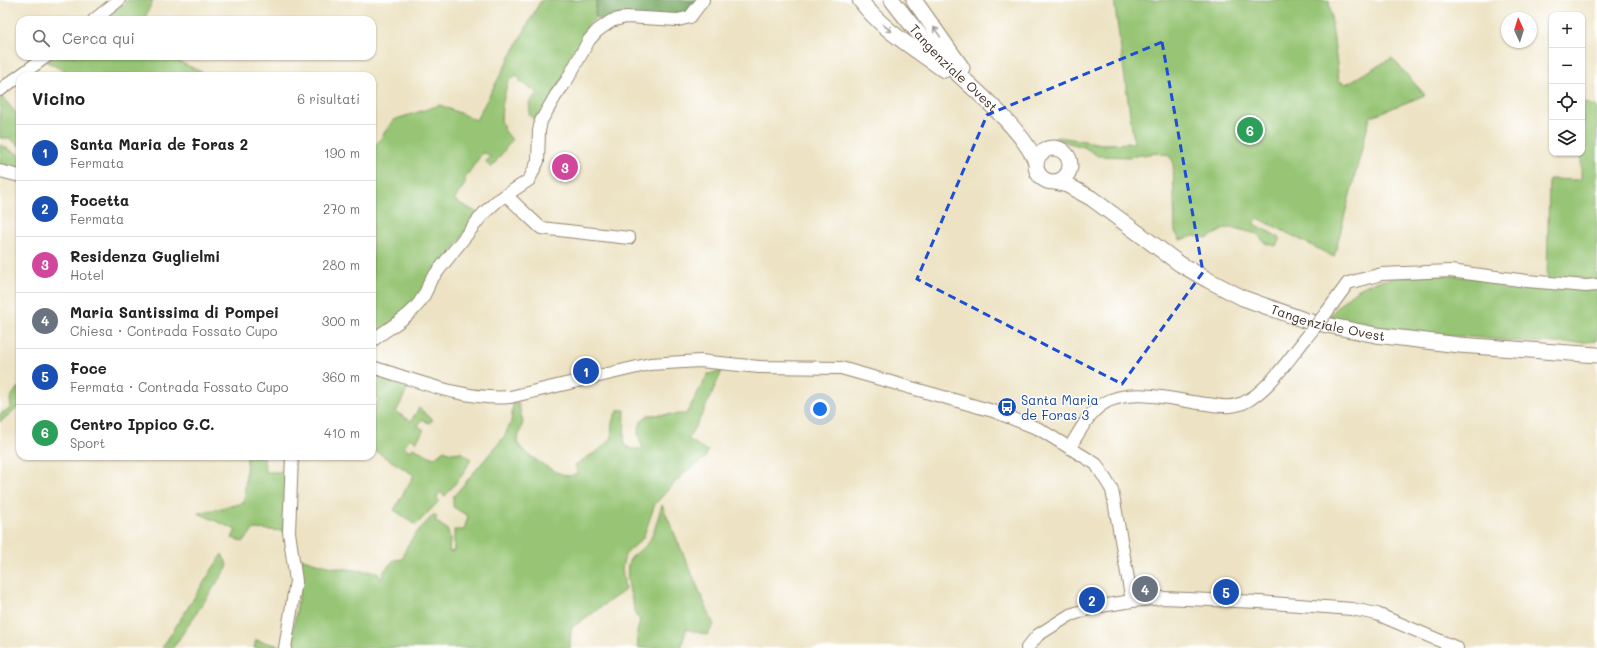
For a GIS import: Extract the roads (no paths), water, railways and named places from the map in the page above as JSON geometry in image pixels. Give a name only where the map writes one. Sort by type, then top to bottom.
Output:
[{"type":"main road","points":[[860,0],[881,24],[901,40],[983,98]]},
{"type":"main road","name":"Tangenziale Ovest","points":[[892,0],[942,59],[1018,132],[1032,153],[1036,162]]},
{"type":"main road","points":[[914,0],[958,64],[978,87],[983,98]]},
{"type":"main road","name":"Tangenziale Ovest","points":[[1018,132],[1040,145],[1049,148]]},
{"type":"main road","points":[[1049,148],[1059,148],[1067,154],[1071,163],[1066,178],[1056,182],[1051,182],[1041,177],[1037,173],[1036,162],[1040,153],[1049,148]]},
{"type":"main road","name":"Tangenziale Ovest","points":[[1070,168],[1091,198]]},
{"type":"main road","name":"Tangenziale Ovest","points":[[1056,182],[1067,184],[1091,198],[1180,264],[1243,298],[1308,321],[1376,335],[1429,342],[1597,354]]},
{"type":"street","points":[[99,16],[119,0]]},
{"type":"street","points":[[376,339],[395,323],[409,316],[427,293],[430,281],[483,214],[506,195],[529,180],[538,161],[538,131],[540,121],[552,100],[567,80],[589,40],[597,31],[612,21],[626,17],[678,20],[690,17],[703,0]]},
{"type":"street","points":[[25,72],[41,60]]},
{"type":"street","points":[[0,90],[16,78]]},
{"type":"street","points":[[0,171],[16,175]]},
{"type":"street","points":[[506,195],[541,228],[629,238]]},
{"type":"street","points":[[1070,447],[1084,423],[1093,413],[1102,404],[1118,397],[1134,395],[1160,397],[1229,407],[1254,397],[1277,373],[1306,338],[1348,283],[1382,274],[1450,271],[1527,282],[1586,286],[1597,285]]},
{"type":"street","points":[[376,368],[451,390],[494,398],[510,397],[650,364],[700,362],[759,367],[841,368],[993,411],[1038,429],[1096,464],[1112,490],[1132,601]]},
{"type":"street","points":[[285,648],[296,581],[289,532],[292,460]]},
{"type":"street","points":[[1027,648],[1038,635],[1070,615],[1095,607],[1163,598],[1259,602],[1352,609],[1377,614],[1457,648]]},
{"type":"place","name":"Centro Ippico G.C.","points":[[1250,130]]},
{"type":"place","name":"Residenza Guglielmi","points":[[565,167]]},
{"type":"place","name":"Santa Maria de Foras 2","points":[[586,371]]},
{"type":"place","name":"Santa Maria de Foras 3","points":[[1007,407]]},
{"type":"place","name":"Maria Santissima di Pompei","points":[[1145,589]]},
{"type":"place","name":"Foce","points":[[1226,592]]},
{"type":"place","name":"Focetta","points":[[1092,600]]}]
